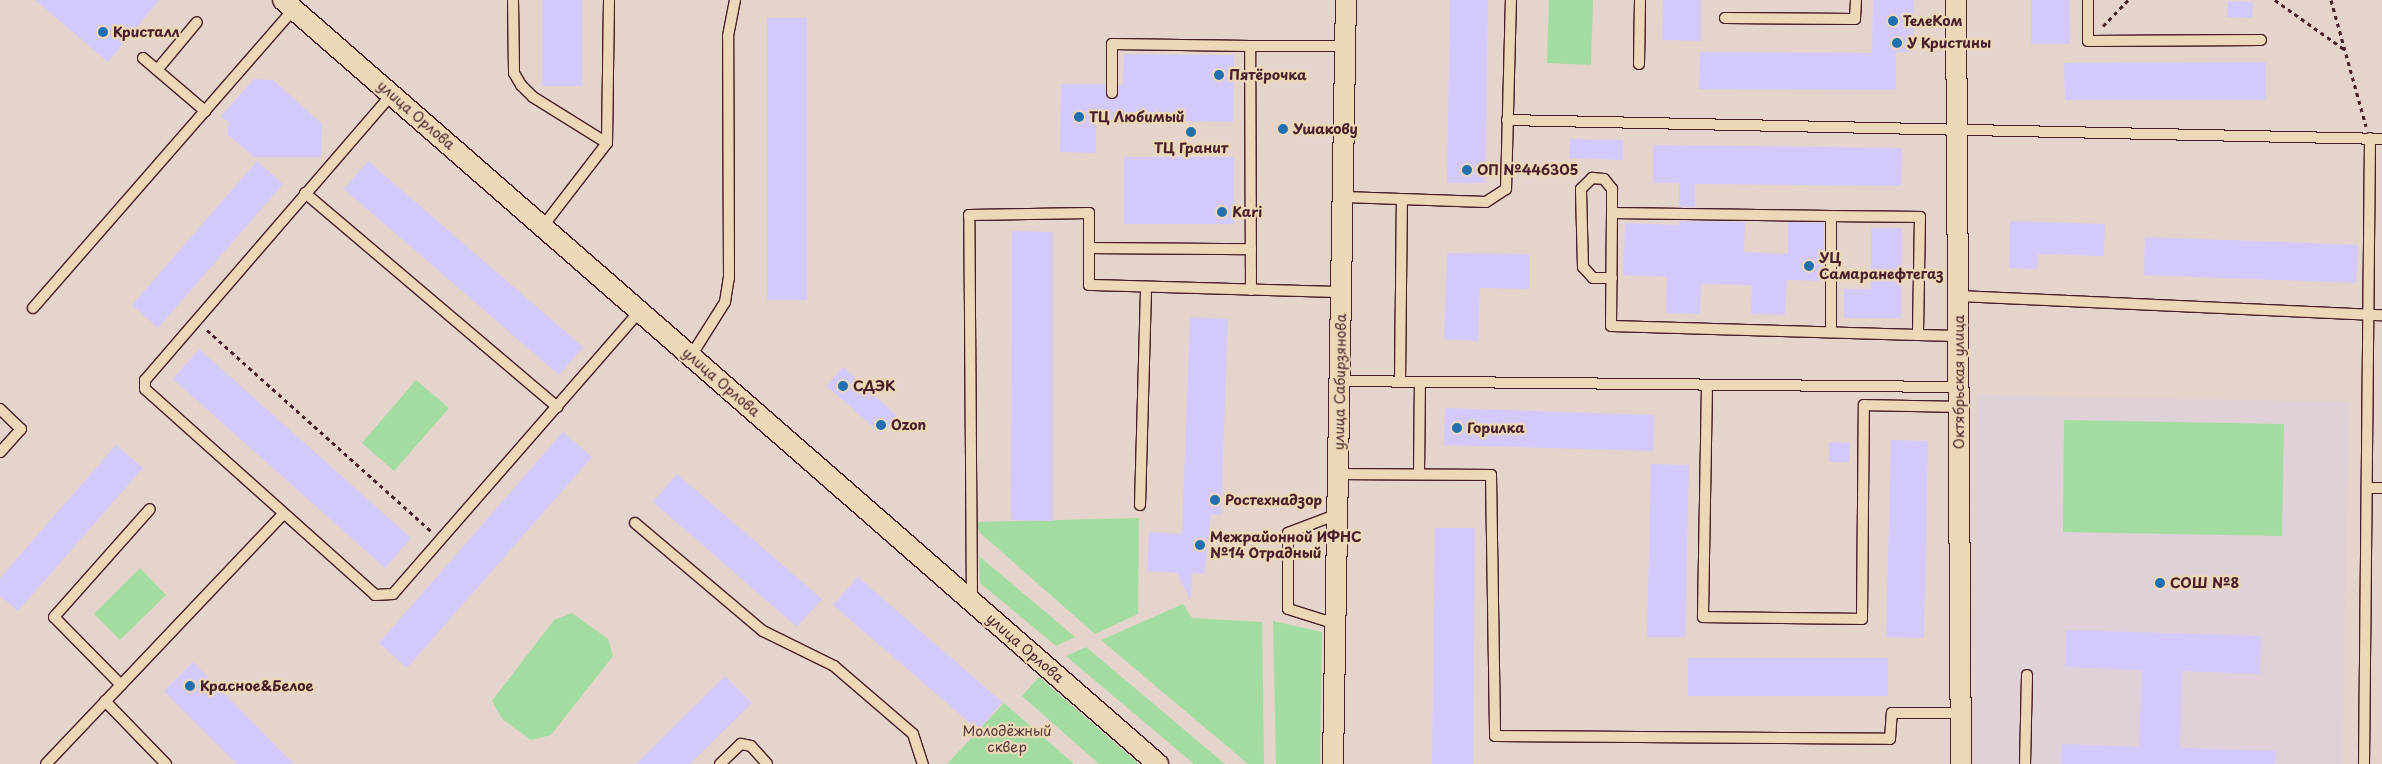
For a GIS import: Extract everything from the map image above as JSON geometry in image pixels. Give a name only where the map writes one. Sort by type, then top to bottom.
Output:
[{"type":"street","name":"улица Сабирзянова","points":[[1333,764],[1346,0]]},
{"type":"street","name":"Октябрьская улица","points":[[1956,0],[1961,764]]},
{"type":"street","name":"улица Орлова","points":[[289,5],[1158,764]]},
{"type":"lane","points":[[513,0],[514,66],[521,85],[533,97],[607,144]]},
{"type":"lane","points":[[542,226],[607,144],[609,0]]},
{"type":"lane","points":[[691,356],[725,302],[729,278],[728,36],[735,0]]},
{"type":"lane","points":[[1344,197],[1486,202],[1506,189],[1511,0]]},
{"type":"lane","points":[[1639,64],[1640,0]]},
{"type":"lane","points":[[1725,18],[1855,19],[1856,0]]},
{"type":"lane","points":[[2088,0],[2088,40],[2261,40]]},
{"type":"lane","points":[[33,308],[205,111],[289,5]]},
{"type":"lane","points":[[157,70],[197,22]]},
{"type":"lane","points":[[1112,93],[1112,44],[1345,46]]},
{"type":"lane","points":[[1250,46],[1251,290]]},
{"type":"lane","points":[[143,58],[205,111]]},
{"type":"lane","points":[[392,94],[145,380],[145,389],[375,596],[393,594],[640,312]]},
{"type":"lane","points":[[1508,120],[1957,133],[2382,139]]},
{"type":"lane","points":[[2364,764],[2370,138]]},
{"type":"lane","points":[[1612,278],[1593,278],[1583,267],[1581,189],[1592,178],[1604,179],[1612,189],[1612,278],[1611,326],[1831,330],[1958,336]]},
{"type":"lane","points":[[305,193],[557,407]]},
{"type":"lane","points":[[1400,382],[1402,200]]},
{"type":"lane","points":[[972,602],[969,214],[1090,213],[1089,286],[1342,292]]},
{"type":"lane","points":[[1612,213],[1920,217],[1918,335]]},
{"type":"lane","points":[[1831,216],[1831,330]]},
{"type":"lane","points":[[1089,248],[1251,250]]},
{"type":"lane","points":[[1140,505],[1146,287]]},
{"type":"lane","points":[[1958,296],[2382,315]]},
{"type":"lane","points":[[1340,381],[1707,385],[1959,397]]},
{"type":"lane","points":[[1419,474],[1420,382]]},
{"type":"lane","points":[[1707,385],[1703,617],[1862,620],[1864,405],[1959,397]]},
{"type":"lane","points":[[0,409],[21,428],[0,452]]},
{"type":"lane","points":[[1338,474],[1491,475],[1495,736],[1890,739],[1892,713],[1961,713]]},
{"type":"lane","points":[[2367,488],[2382,488]]},
{"type":"lane","points":[[121,685],[54,617],[150,509]]},
{"type":"lane","points":[[46,764],[283,514]]},
{"type":"lane","points":[[1336,624],[1288,609],[1288,533],[1338,514]]},
{"type":"lane","points":[[635,523],[763,631],[834,666],[913,734],[923,764]]},
{"type":"lane","points":[[2025,764],[2027,675]]},
{"type":"lane","points":[[104,701],[166,764]]},
{"type":"lane","points":[[720,764],[741,744],[750,746],[767,764]]},
{"type":"path","points":[[2088,40],[2128,0]]},
{"type":"path","points":[[2275,0],[2345,50]]},
{"type":"path","points":[[2331,0],[2370,138]]},
{"type":"path","points":[[197,320],[441,540]]},
{"type":"shaded area","name":"СОШ №8","points":[[1977,395],[2349,402],[2342,764],[1973,764]]},
{"type":"green space","points":[[1549,0],[1593,0],[1591,65],[1547,63]]},
{"type":"green space","points":[[416,380],[449,408],[394,471],[362,443]]},
{"type":"green space","points":[[2064,420],[2284,424],[2282,536],[2063,532]]},
{"type":"green space","points":[[1139,518],[1138,614],[1095,634],[979,532],[977,522]]},
{"type":"green space","points":[[979,556],[1075,637],[1056,646],[980,583]]},
{"type":"green space","points":[[140,568],[166,595],[120,640],[94,614]]},
{"type":"green space","points":[[1183,604],[1192,618],[1262,622],[1264,764],[1248,764],[1101,640]]},
{"type":"green space","points":[[572,613],[608,639],[613,656],[551,735],[531,740],[502,719],[492,701],[554,620]]},
{"type":"green space","points":[[1273,621],[1322,632],[1320,764],[1276,764]]},
{"type":"green space","points":[[1086,647],[1225,764],[1194,764],[1066,656]]},
{"type":"green space","points":[[1039,677],[1139,764],[1099,764],[1022,696]]},
{"type":"green space","name":"Молодёжный сквер","points":[[1004,703],[1074,764],[947,764]]},
{"type":"building","name":"Кристалл","points":[[35,0],[159,0],[108,62]]},
{"type":"building","points":[[542,0],[582,0],[582,86],[542,86]]},
{"type":"building","points":[[1450,0],[1488,0],[1485,183],[1447,183]]},
{"type":"building","points":[[1663,0],[1701,0],[1701,41],[1662,40]]},
{"type":"building","points":[[1873,0],[1914,0],[1913,52],[1896,52],[1896,90],[1699,89],[1700,52],[1872,53]]},
{"type":"building","points":[[2031,0],[2069,0],[2070,44],[2031,44]]},
{"type":"building","points":[[2228,1],[2253,2],[2252,18],[2227,17]]},
{"type":"building","points":[[767,18],[807,18],[807,300],[767,300]]},
{"type":"building","points":[[1124,54],[1234,55],[1233,122],[1096,120],[1096,153],[1060,152],[1061,84],[1105,84],[1106,97],[1115,99],[1119,85],[1123,85]]},
{"type":"building","points":[[2266,62],[2266,100],[2065,100],[2064,63]]},
{"type":"building","points":[[254,79],[273,80],[322,124],[321,157],[254,157],[227,134],[229,123],[221,116]]},
{"type":"building","points":[[1570,139],[1623,140],[1623,160],[1569,158]]},
{"type":"building","points":[[1653,145],[1902,148],[1901,186],[1695,184],[1695,207],[1679,207],[1679,183],[1653,183]]},
{"type":"building","points":[[1124,157],[1234,157],[1234,224],[1124,224]]},
{"type":"building","points":[[257,161],[283,184],[158,328],[132,305]]},
{"type":"building","points":[[368,161],[583,347],[559,375],[344,189]]},
{"type":"building","points":[[1679,221],[1745,222],[1744,252],[1788,254],[1788,222],[1824,223],[1824,281],[1787,280],[1785,315],[1751,314],[1752,285],[1701,284],[1700,314],[1666,313],[1667,277],[1623,275],[1625,223],[1679,225]]},
{"type":"building","points":[[2010,221],[2105,224],[2104,256],[2038,254],[2037,269],[2009,268]]},
{"type":"building","points":[[1871,228],[1902,228],[1901,318],[1844,318],[1844,289],[1871,289]]},
{"type":"building","points":[[1012,231],[1053,232],[1053,521],[1011,520]]},
{"type":"building","points":[[2145,237],[2358,245],[2356,283],[2144,275]]},
{"type":"building","points":[[1447,253],[1529,254],[1529,289],[1480,288],[1478,341],[1444,339]]},
{"type":"building","points":[[1190,317],[1228,319],[1221,515],[1211,514],[1204,574],[1192,573],[1191,601],[1177,573],[1147,571],[1149,532],[1182,534]]},
{"type":"building","points":[[199,349],[411,538],[385,568],[173,379]]},
{"type":"building","points":[[843,367],[897,416],[881,434],[827,386]]},
{"type":"building","points":[[1445,408],[1654,415],[1653,451],[1444,445]]},
{"type":"building","points":[[563,432],[592,457],[407,668],[379,643]]},
{"type":"building","points":[[1891,440],[1928,441],[1924,638],[1886,637]]},
{"type":"building","points":[[1829,442],[1850,443],[1849,462],[1829,462]]},
{"type":"building","points":[[116,445],[143,468],[18,611],[0,596],[0,578]]},
{"type":"building","points":[[1651,464],[1689,465],[1685,637],[1647,637]]},
{"type":"building","points":[[677,474],[822,599],[797,627],[653,502]]},
{"type":"building","points":[[1435,528],[1475,528],[1473,764],[1432,764]]},
{"type":"building","points":[[858,577],[1002,702],[978,730],[833,605]]},
{"type":"building","points":[[2066,630],[2261,636],[2260,674],[2182,671],[2180,748],[2276,751],[2275,764],[2061,764],[2062,744],[2139,747],[2142,670],[2065,667]]},
{"type":"building","points":[[1688,658],[1888,658],[1888,696],[1688,696]]},
{"type":"building","points":[[193,662],[294,764],[237,764],[164,691]]},
{"type":"building","points":[[725,676],[752,703],[690,764],[636,764]]},
{"type":"place","name":"ТелеКом","points":[[1893,21]]},
{"type":"place","name":"Кристалл","points":[[103,32]]},
{"type":"place","name":"У Кристины","points":[[1897,43]]},
{"type":"place","name":"Пятёрочка","points":[[1219,75]]},
{"type":"place","name":"ТЦ Любимый","points":[[1079,117]]},
{"type":"place","name":"Ушакову","points":[[1283,129]]},
{"type":"place","name":"ТЦ Гранит","points":[[1191,132]]},
{"type":"place","name":"ОП №446305","points":[[1467,170]]},
{"type":"place","name":"Kari","points":[[1222,212]]},
{"type":"place","name":"УЦ Самаранефтегаз","points":[[1809,266]]},
{"type":"place","name":"СДЭК","points":[[843,386]]},
{"type":"place","name":"Ozon","points":[[881,425]]},
{"type":"place","name":"Горилка","points":[[1457,428]]},
{"type":"place","name":"Ростехнадзор","points":[[1215,500]]},
{"type":"place","name":"Межрайонной ИФНС №14 Отрадный","points":[[1200,545]]},
{"type":"place","name":"СОШ №8","points":[[2160,583]]},
{"type":"place","name":"Красное&Белое","points":[[190,686]]}]
